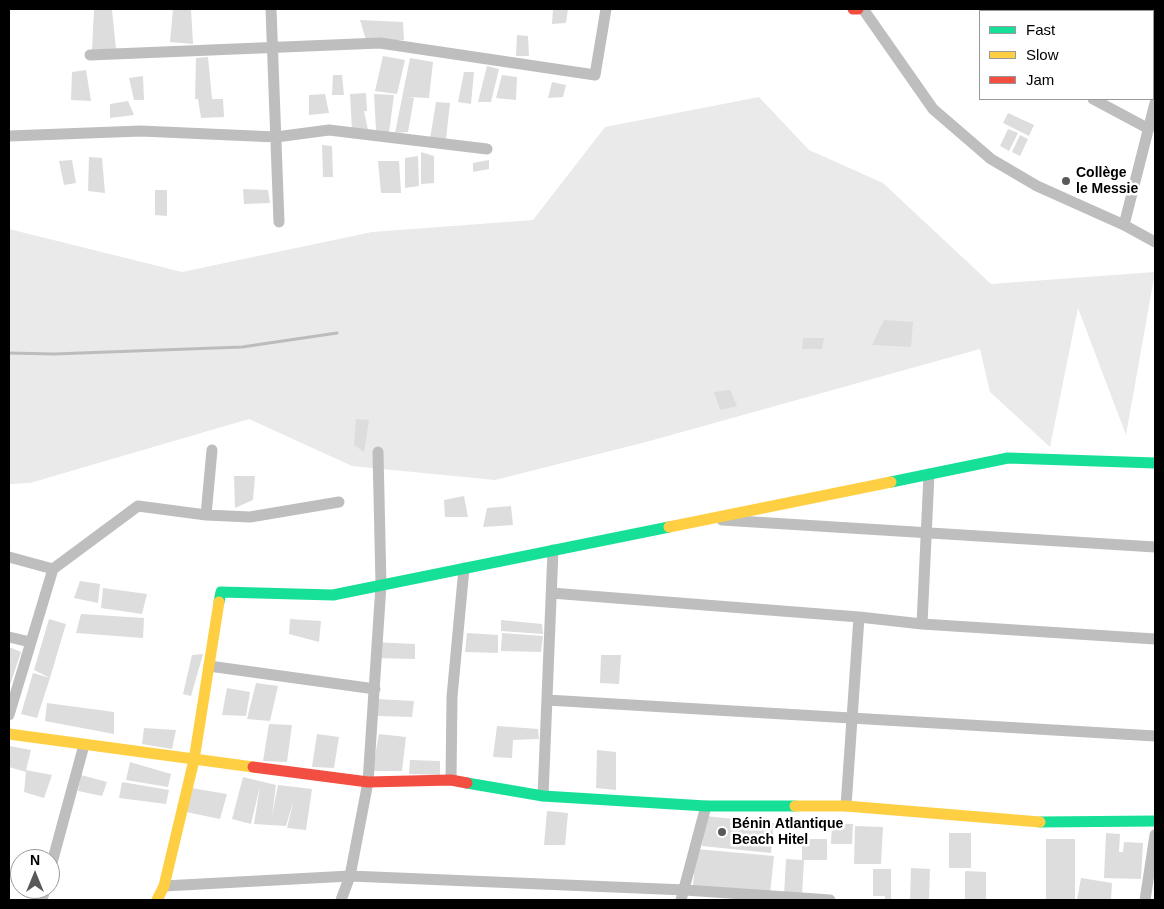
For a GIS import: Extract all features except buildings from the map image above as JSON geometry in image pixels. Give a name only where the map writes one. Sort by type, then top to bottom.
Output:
[{"type":"street","points":[[271,9],[279,222]]},
{"type":"street","points":[[90,55],[380,43],[595,75],[606,9]]},
{"type":"street","points":[[853,9],[858,9]]},
{"type":"street","points":[[863,9],[933,109],[990,159],[1037,186],[1124,225],[1155,242]]},
{"type":"street","points":[[1095,100],[1148,129]]},
{"type":"street","points":[[1124,225],[1155,103]]},
{"type":"street","points":[[9,136],[141,131],[276,137],[329,130],[487,149]]},
{"type":"street","points":[[206,515],[212,450]]},
{"type":"street","points":[[341,900],[350,876],[368,782],[381,585],[378,452]]},
{"type":"street","points":[[157,900],[164,886],[194,760],[221,592],[333,595],[1008,458],[1155,463]]},
{"type":"street","points":[[922,624],[929,474]]},
{"type":"street","points":[[9,714],[53,569],[138,506],[206,515],[250,517],[339,502]]},
{"type":"street","points":[[703,519],[1155,547]]},
{"type":"street","points":[[543,796],[553,550]]},
{"type":"street","points":[[9,557],[53,569]]},
{"type":"street","points":[[451,780],[452,698],[464,568]]},
{"type":"street","points":[[551,593],[858,616],[922,624],[1155,639]]},
{"type":"street","points":[[846,806],[858,616]]},
{"type":"street","points":[[9,637],[30,642]]},
{"type":"street","points":[[209,666],[375,689]]},
{"type":"street","points":[[547,700],[1155,736]]},
{"type":"street","points":[[9,734],[368,782],[451,780],[543,796],[706,806],[846,806],[1050,823],[1155,821]]},
{"type":"street","points":[[56,849],[84,745]]},
{"type":"street","points":[[683,895],[706,806]]},
{"type":"street","points":[[1145,900],[1155,835]]},
{"type":"street","points":[[164,886],[350,876],[683,895],[830,900]]},
{"type":"shaded area","points":[[759,97],[809,150],[883,183],[991,284],[1155,272],[1126,435],[1078,308],[1050,447],[990,392],[980,349],[646,442],[495,480],[352,466],[249,419],[30,483],[9,484],[9,229],[182,272],[372,232],[533,220],[605,127]]},
{"type":"waterway","points":[[9,353],[54,354],[242,347],[337,333]]},
{"type":"traffic: fast","points":[[891,482],[1008,458],[1155,463]]},
{"type":"traffic: fast","points":[[219,602],[221,592],[333,595],[669,527]]},
{"type":"traffic: fast","points":[[467,783],[543,796],[706,806],[795,806]]},
{"type":"traffic: fast","points":[[1040,822],[1155,821]]},
{"type":"traffic: slow","points":[[669,527],[891,482]]},
{"type":"traffic: slow","points":[[157,900],[164,886],[194,760],[219,602]]},
{"type":"traffic: slow","points":[[9,734],[253,767]]},
{"type":"traffic: slow","points":[[795,806],[846,806],[1040,822]]},
{"type":"traffic: jam","points":[[853,9],[858,9]]},
{"type":"traffic: jam","points":[[253,767],[368,782],[451,780],[467,783]]},
{"type":"place","name":"Collège le Messie","points":[[1066,181]]},
{"type":"place","name":"Bénin Atlantique Beach Hitel","points":[[722,832]]}]
